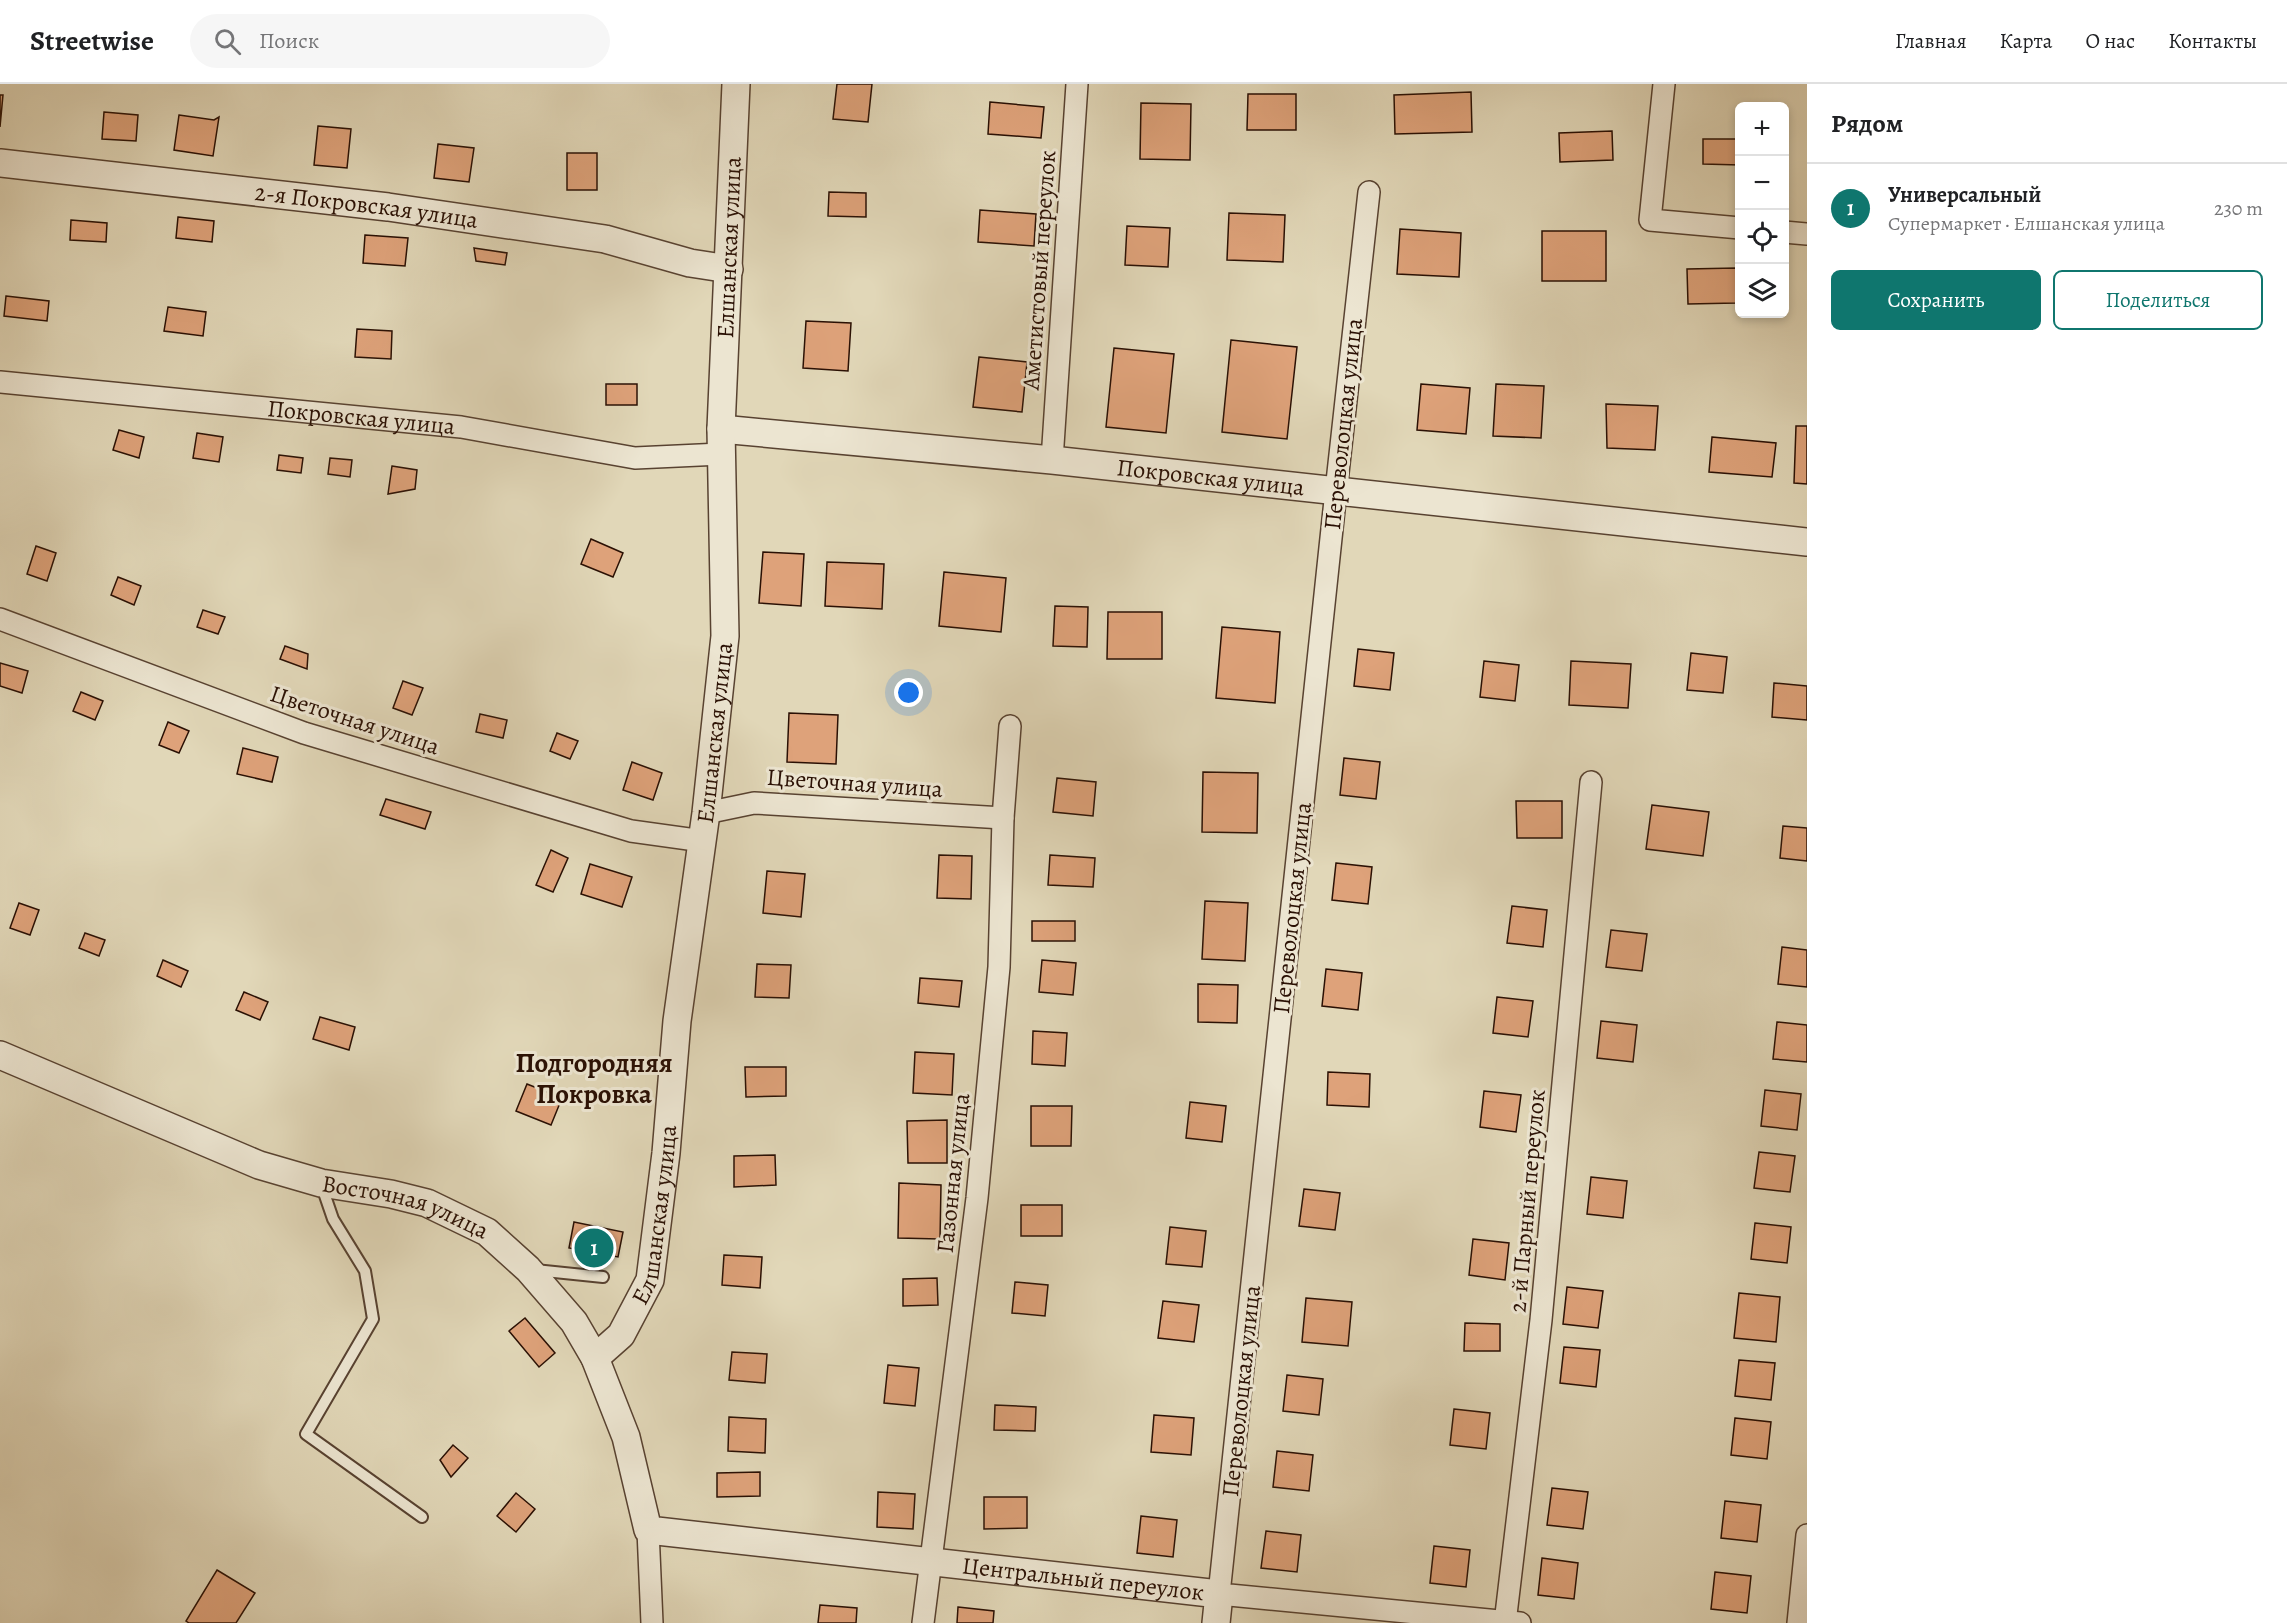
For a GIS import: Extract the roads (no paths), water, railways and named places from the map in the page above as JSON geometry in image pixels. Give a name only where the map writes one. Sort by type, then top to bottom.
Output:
[{"type":"street","name":"Елшанская улица","points":[[595,1358],[621,1335],[650,1280],[666,1153],[677,1021],[703,841],[725,636],[721,442],[735,84]]},
{"type":"street","name":"Аметистовый переулок","points":[[1052,460],[1077,84]]},
{"type":"street","points":[[1664,84],[1650,220],[1735,228]]},
{"type":"street","name":"2-я Покровская улица","points":[[0,164],[388,207],[605,239],[690,263],[729,269]]},
{"type":"street","name":"Переволоцкая улица","points":[[1216,1623],[1335,491],[1370,192]]},
{"type":"street","points":[[1789,232],[1807,234]]},
{"type":"street","name":"Покровская улица","points":[[0,382],[461,427],[635,458],[721,442],[1052,460],[1807,542]]},
{"type":"street","name":"Цветочная улица","points":[[0,619],[304,734],[631,831],[703,841]]},
{"type":"street","name":"Газонная улица","points":[[923,1623],[978,1186],[999,967],[1002,818],[1010,726]]},
{"type":"street","name":"2-й Парный переулок","points":[[1510,1623],[1541,1320],[1591,782]]},
{"type":"street","name":"Цветочная улица","points":[[706,813],[754,802],[1002,818]]},
{"type":"street","name":"Восточная улица","points":[[0,1055],[259,1165],[321,1183],[391,1194],[427,1203],[487,1232],[528,1269],[574,1322],[595,1358],[626,1437],[648,1530]]},
{"type":"street","points":[[648,1530],[652,1623]]},
{"type":"street","name":"Центральный переулок","points":[[648,1530],[1219,1594],[1510,1623]]},
{"type":"street","points":[[1797,1623],[1807,1535]]},
{"type":"lane","points":[[321,1183],[333,1219],[365,1271],[373,1319],[306,1434],[422,1517]]},
{"type":"lane","points":[[528,1269],[603,1277]]},
{"type":"place","name":"Универсальный","points":[[594,1248]]},
{"type":"district","name":"Подгородняя Покровка","points":[[594,1078]]}]
